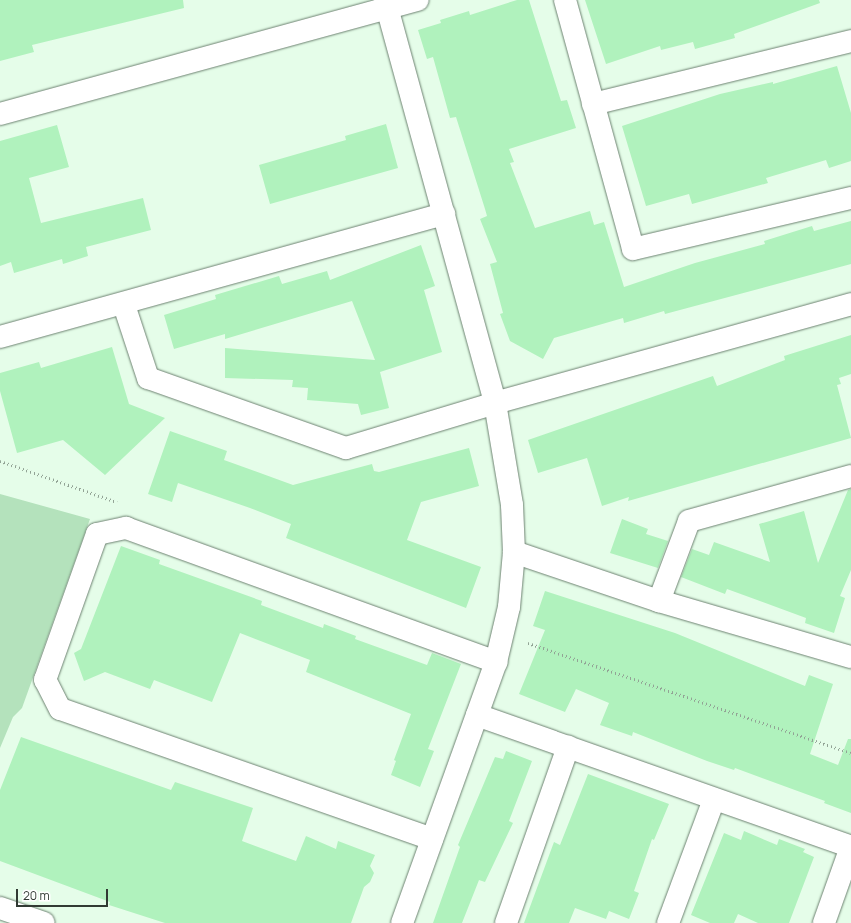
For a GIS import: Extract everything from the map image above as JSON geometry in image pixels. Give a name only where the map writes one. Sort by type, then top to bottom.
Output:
[{"type":"street","points":[[0,114],[386,4],[418,0]]},
{"type":"street","points":[[565,0],[633,249],[851,198]]},
{"type":"street","points":[[386,4],[495,403],[507,470],[514,552],[508,607],[496,662],[402,923]]},
{"type":"street","points":[[593,104],[851,41]]},
{"type":"street","points":[[0,337],[124,305],[444,214]]},
{"type":"street","points":[[124,305],[148,378],[346,448],[495,403],[851,304]]},
{"type":"street","points":[[659,601],[689,521],[851,476]]},
{"type":"street","points":[[432,839],[60,709],[45,680],[97,534],[126,528],[496,662]]},
{"type":"street","points":[[514,552],[659,601],[851,658]]},
{"type":"street","points":[[477,715],[851,847],[824,923]]},
{"type":"street","points":[[506,923],[568,747]]},
{"type":"street","points":[[668,923],[714,799]]},
{"type":"street","points":[[0,908],[44,923]]},
{"type":"green space","points":[[0,494],[90,519],[22,708],[13,717],[0,748]]},
{"type":"building","points":[[0,0],[183,0],[184,8],[32,45],[34,52],[0,61]]},
{"type":"building","points":[[517,0],[529,0],[561,101],[567,100],[576,128],[509,149],[514,162],[510,163],[535,228],[590,211],[594,225],[604,222],[624,287],[695,263],[765,244],[764,241],[812,226],[814,231],[851,221],[851,264],[665,314],[664,311],[624,323],[623,318],[554,338],[543,359],[510,341],[500,314],[503,313],[490,264],[497,262],[480,219],[487,216],[485,209],[456,117],[450,118],[433,57],[427,59],[418,30],[441,23],[440,20],[469,11],[470,15]]},
{"type":"building","points":[[585,0],[819,0],[820,3],[734,34],[735,38],[695,49],[693,42],[661,50],[660,46],[606,64]]},
{"type":"building","points":[[837,66],[851,113],[851,161],[829,168],[826,160],[766,178],[768,183],[692,204],[689,194],[646,206],[622,126],[720,94],[773,82],[773,84]]},
{"type":"building","points":[[386,124],[398,168],[270,204],[259,165],[346,140],[345,136]]},
{"type":"building","points":[[57,125],[69,167],[29,178],[41,223],[143,198],[151,230],[86,247],[88,256],[63,264],[62,259],[14,273],[11,262],[0,266],[0,141]]},
{"type":"building","points":[[421,245],[435,286],[424,290],[442,352],[380,372],[389,408],[361,415],[358,404],[307,400],[308,388],[292,387],[293,380],[225,378],[225,348],[375,360],[352,301],[225,339],[225,334],[174,349],[164,315],[216,299],[215,295],[279,276],[282,284],[327,271],[330,280]]},
{"type":"building","points":[[851,335],[851,374],[839,378],[841,384],[837,385],[851,438],[628,501],[629,497],[602,506],[587,458],[538,473],[528,440],[713,376],[717,386],[785,360],[784,356]]},
{"type":"building","points":[[112,347],[129,404],[165,418],[105,475],[63,440],[17,453],[0,391],[0,373],[39,362],[41,368]]},
{"type":"building","points":[[170,431],[227,451],[224,460],[293,485],[372,464],[374,471],[379,472],[469,448],[479,486],[421,502],[407,540],[481,567],[466,608],[286,538],[291,524],[250,508],[178,483],[172,502],[148,494]]},
{"type":"building","points":[[851,489],[851,570],[840,596],[845,598],[834,633],[805,623],[806,618],[727,589],[725,594],[681,577],[692,549],[709,555],[714,542],[770,562],[759,524],[804,511],[818,563],[848,490]]},
{"type":"building","points":[[622,519],[648,529],[646,534],[668,541],[658,568],[610,553]]},
{"type":"building","points":[[121,546],[160,560],[159,564],[262,601],[261,605],[323,628],[324,624],[356,636],[355,639],[427,665],[432,653],[461,664],[428,749],[434,751],[420,787],[391,775],[396,761],[394,760],[411,714],[306,672],[310,660],[240,633],[212,702],[154,680],[150,689],[105,672],[84,681],[74,653],[81,649]]},
{"type":"building","points":[[545,591],[675,633],[805,686],[809,675],[833,684],[810,754],[838,765],[848,739],[851,739],[851,813],[824,803],[825,801],[735,768],[734,770],[707,761],[633,732],[632,736],[600,725],[609,703],[576,689],[565,712],[519,694],[545,630],[533,626]]},
{"type":"building","points":[[21,737],[171,790],[175,782],[253,808],[242,841],[296,861],[306,836],[336,849],[338,841],[375,855],[370,866],[374,873],[370,882],[364,887],[351,923],[165,923],[109,905],[110,902],[0,861],[0,790]]},
{"type":"building","points":[[506,751],[532,761],[509,821],[513,823],[485,882],[479,880],[462,923],[433,923],[460,847],[458,845],[495,757],[503,759]]},
{"type":"building","points":[[588,774],[669,804],[654,840],[652,839],[634,891],[639,893],[629,919],[609,911],[606,919],[575,908],[569,923],[524,923],[554,842],[560,845]]},
{"type":"building","points":[[744,831],[777,845],[779,839],[805,849],[803,852],[814,857],[789,923],[758,923],[738,914],[734,923],[710,923],[691,915],[724,833],[741,840]]}]
